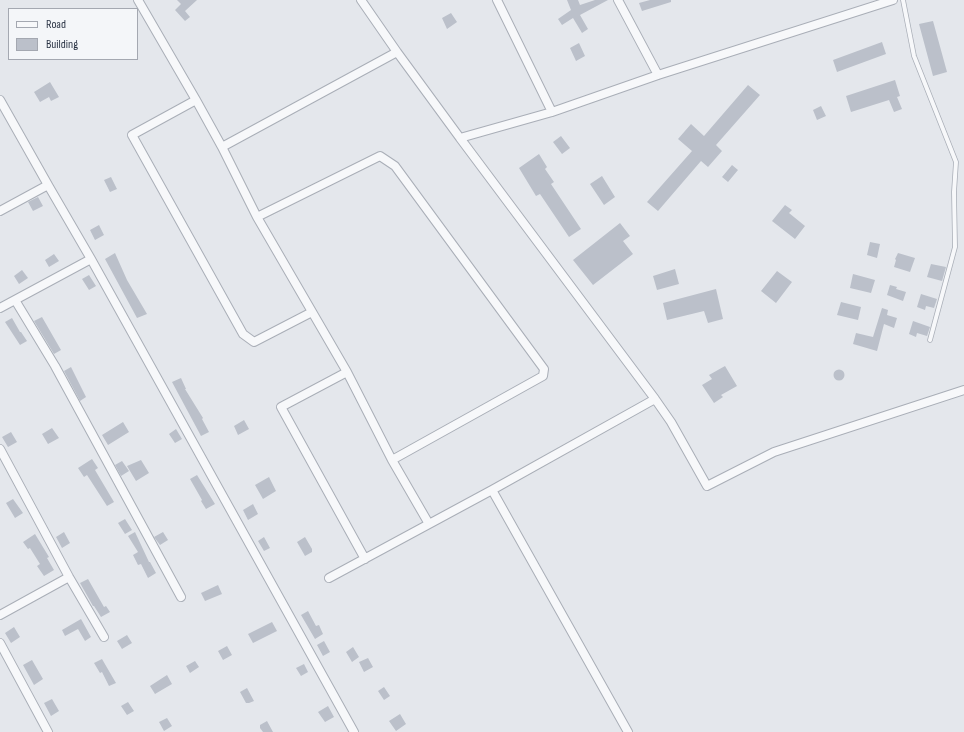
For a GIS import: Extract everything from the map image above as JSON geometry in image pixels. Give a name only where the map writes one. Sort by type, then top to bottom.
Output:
[{"type":"street","points":[[138,0],[196,100],[222,147],[257,217],[346,372],[392,460],[429,524]]},
{"type":"street","points":[[361,0],[460,138],[655,399],[671,422],[707,486],[774,452],[964,390]]},
{"type":"street","points":[[497,0],[552,112]]},
{"type":"street","points":[[618,0],[658,75]]},
{"type":"street","points":[[460,138],[552,112],[873,3],[893,0]]},
{"type":"street","points":[[222,147],[397,52]]},
{"type":"street","points":[[0,100],[91,259],[354,732]]},
{"type":"street","points":[[196,100],[132,135],[243,334],[254,342],[312,312]]},
{"type":"street","points":[[257,217],[380,156],[395,166],[544,368],[543,376],[392,460]]},
{"type":"street","points":[[0,211],[48,185]]},
{"type":"street","points":[[0,308],[91,259]]},
{"type":"street","points":[[15,300],[54,366],[181,597]]},
{"type":"street","points":[[346,372],[281,407],[364,559]]},
{"type":"street","points":[[329,578],[492,490],[655,399]]},
{"type":"street","points":[[0,449],[69,577],[104,637]]},
{"type":"street","points":[[492,490],[628,732]]},
{"type":"street","points":[[0,615],[69,577]]},
{"type":"street","points":[[0,643],[48,732]]},
{"type":"lane","points":[[903,0],[914,56],[956,162],[954,192],[955,247],[930,340]]},
{"type":"building","points":[[177,0],[197,0],[185,11],[190,17],[185,21],[175,10],[181,4]]},
{"type":"building","points":[[567,0],[578,0],[580,5],[595,0],[608,0],[580,15],[588,29],[582,33],[573,18],[562,25],[558,19],[571,10]]},
{"type":"building","points":[[650,0],[671,0],[671,2],[642,11],[639,3]]},
{"type":"building","points":[[451,13],[457,22],[447,29],[442,18]]},
{"type":"building","points":[[933,21],[947,72],[933,76],[919,24]]},
{"type":"building","points":[[882,42],[886,54],[837,72],[833,60]]},
{"type":"building","points":[[579,43],[585,56],[576,61],[570,48]]},
{"type":"building","points":[[895,80],[900,96],[897,97],[902,109],[894,112],[889,100],[851,112],[846,96]]},
{"type":"building","points":[[50,82],[59,97],[51,101],[49,97],[40,102],[34,92]]},
{"type":"building","points":[[748,85],[760,95],[716,145],[722,151],[708,167],[701,161],[658,211],[647,202],[692,151],[678,139],[691,124],[704,136]]},
{"type":"building","points":[[821,106],[826,116],[817,120],[813,110]]},
{"type":"building","points":[[561,136],[570,148],[562,154],[553,142]]},
{"type":"building","points":[[539,154],[547,167],[545,169],[554,182],[551,184],[581,229],[569,237],[540,194],[536,196],[519,168]]},
{"type":"building","points":[[732,165],[738,170],[728,182],[722,177]]},
{"type":"building","points":[[602,176],[615,197],[604,205],[590,184]]},
{"type":"building","points":[[111,177],[117,189],[110,192],[104,180]]},
{"type":"building","points":[[38,197],[43,206],[33,211],[28,202]]},
{"type":"building","points":[[785,205],[792,210],[789,213],[805,226],[795,239],[772,221]]},
{"type":"building","points":[[620,223],[630,236],[623,241],[633,254],[593,285],[573,260]]},
{"type":"building","points":[[99,225],[104,235],[95,240],[90,230]]},
{"type":"building","points":[[870,242],[880,244],[877,258],[867,255]]},
{"type":"building","points":[[115,253],[127,280],[147,314],[137,318],[105,259]]},
{"type":"building","points":[[898,253],[915,258],[910,272],[894,267],[895,259]]},
{"type":"building","points":[[54,254],[59,261],[49,267],[45,260]]},
{"type":"building","points":[[931,264],[946,267],[942,281],[927,277]]},
{"type":"building","points":[[675,269],[679,284],[657,290],[653,276]]},
{"type":"building","points":[[22,270],[28,278],[19,284],[14,276]]},
{"type":"building","points":[[777,271],[792,282],[776,303],[761,291]]},
{"type":"building","points":[[853,274],[875,280],[871,293],[850,288]]},
{"type":"building","points":[[89,275],[96,286],[89,290],[82,279]]},
{"type":"building","points":[[890,285],[897,287],[896,289],[906,292],[903,301],[887,295]]},
{"type":"building","points":[[716,289],[723,319],[708,323],[704,311],[667,320],[663,303]]},
{"type":"building","points":[[921,294],[937,299],[934,308],[926,306],[925,310],[917,307]]},
{"type":"building","points":[[841,302],[861,307],[858,320],[837,315]]},
{"type":"building","points":[[882,308],[888,310],[887,315],[897,318],[894,328],[884,324],[877,351],[853,344],[856,333],[873,337]]},
{"type":"building","points":[[42,317],[61,350],[54,354],[34,321]]},
{"type":"building","points":[[12,318],[27,341],[20,345],[5,322]]},
{"type":"building","points":[[913,321],[930,327],[927,336],[917,333],[916,337],[909,334]]},
{"type":"building","points":[[725,366],[737,386],[721,395],[723,397],[714,403],[702,385],[712,379],[709,375]]},
{"type":"building","points":[[71,367],[86,397],[80,401],[64,371]]},
{"type":"building","points":[[839,369],[843,371],[845,375],[843,379],[839,381],[835,379],[833,375],[835,371]]},
{"type":"building","points":[[181,378],[185,389],[203,418],[202,419],[209,432],[201,436],[172,382]]},
{"type":"building","points":[[244,420],[249,429],[238,435],[234,426]]},
{"type":"building","points":[[123,422],[129,432],[108,445],[102,435]]},
{"type":"building","points":[[52,428],[59,438],[48,444],[42,434]]},
{"type":"building","points":[[176,429],[182,439],[175,443],[169,434]]},
{"type":"building","points":[[11,432],[17,442],[8,447],[2,437]]},
{"type":"building","points":[[92,459],[98,468],[95,470],[114,502],[107,506],[87,475],[84,477],[78,468]]},
{"type":"building","points":[[141,460],[149,473],[136,481],[127,466]]},
{"type":"building","points":[[122,461],[129,471],[121,476],[115,465]]},
{"type":"building","points":[[197,475],[215,504],[206,509],[190,479]]},
{"type":"building","points":[[269,477],[276,491],[263,499],[255,485]]},
{"type":"building","points":[[13,499],[23,513],[15,518],[6,503]]},
{"type":"building","points":[[253,504],[258,514],[248,520],[243,510]]},
{"type":"building","points":[[125,519],[132,530],[125,534],[118,523]]},
{"type":"building","points":[[64,532],[70,543],[62,548],[56,537]]},
{"type":"building","points":[[135,532],[149,562],[156,573],[148,578],[141,564],[138,565],[133,555],[138,552],[128,536]]},
{"type":"building","points":[[163,532],[168,540],[160,545],[154,537]]},
{"type":"building","points":[[35,534],[49,557],[47,558],[54,570],[44,576],[37,566],[40,564],[30,548],[28,549],[23,542]]},
{"type":"building","points":[[264,537],[270,548],[264,551],[258,541]]},
{"type":"building","points":[[305,537],[312,549],[312,552],[305,556],[297,542]]},
{"type":"building","points":[[88,579],[104,607],[106,606],[110,612],[101,617],[80,583]]},
{"type":"building","points":[[218,585],[222,594],[205,601],[201,593]]},
{"type":"building","points":[[308,611],[316,626],[319,625],[323,634],[315,639],[301,615]]},
{"type":"building","points":[[81,619],[91,637],[85,641],[78,629],[65,636],[62,630]]},
{"type":"building","points":[[272,622],[277,631],[253,643],[248,634]]},
{"type":"building","points":[[14,627],[20,637],[11,643],[5,633]]},
{"type":"building","points":[[127,635],[132,643],[122,649],[117,641]]},
{"type":"building","points":[[324,641],[330,652],[323,656],[317,645]]},
{"type":"building","points":[[227,646],[232,655],[223,660],[218,651]]},
{"type":"building","points":[[353,647],[359,657],[352,662],[346,652]]},
{"type":"building","points":[[368,658],[373,667],[364,672],[359,662]]},
{"type":"building","points":[[102,659],[116,683],[109,686],[102,672],[100,673],[94,663]]},
{"type":"building","points":[[32,660],[43,679],[34,685],[23,665]]},
{"type":"building","points":[[195,661],[199,667],[190,673],[186,666]]},
{"type":"building","points":[[304,664],[308,672],[301,676],[296,668]]},
{"type":"building","points":[[167,675],[172,684],[155,694],[150,686]]},
{"type":"building","points":[[384,687],[390,696],[384,700],[378,691]]},
{"type":"building","points":[[247,688],[254,701],[249,703],[246,703],[240,692]]},
{"type":"building","points":[[52,699],[59,711],[51,716],[44,703]]},
{"type":"building","points":[[128,702],[134,711],[127,715],[121,706]]},
{"type":"building","points":[[328,706],[334,717],[325,722],[318,712]]},
{"type":"building","points":[[400,714],[406,724],[396,731],[389,721]]},
{"type":"building","points":[[167,718],[172,726],[164,731],[159,722]]},
{"type":"building","points":[[267,721],[273,732],[263,732],[260,728],[260,725]]}]
